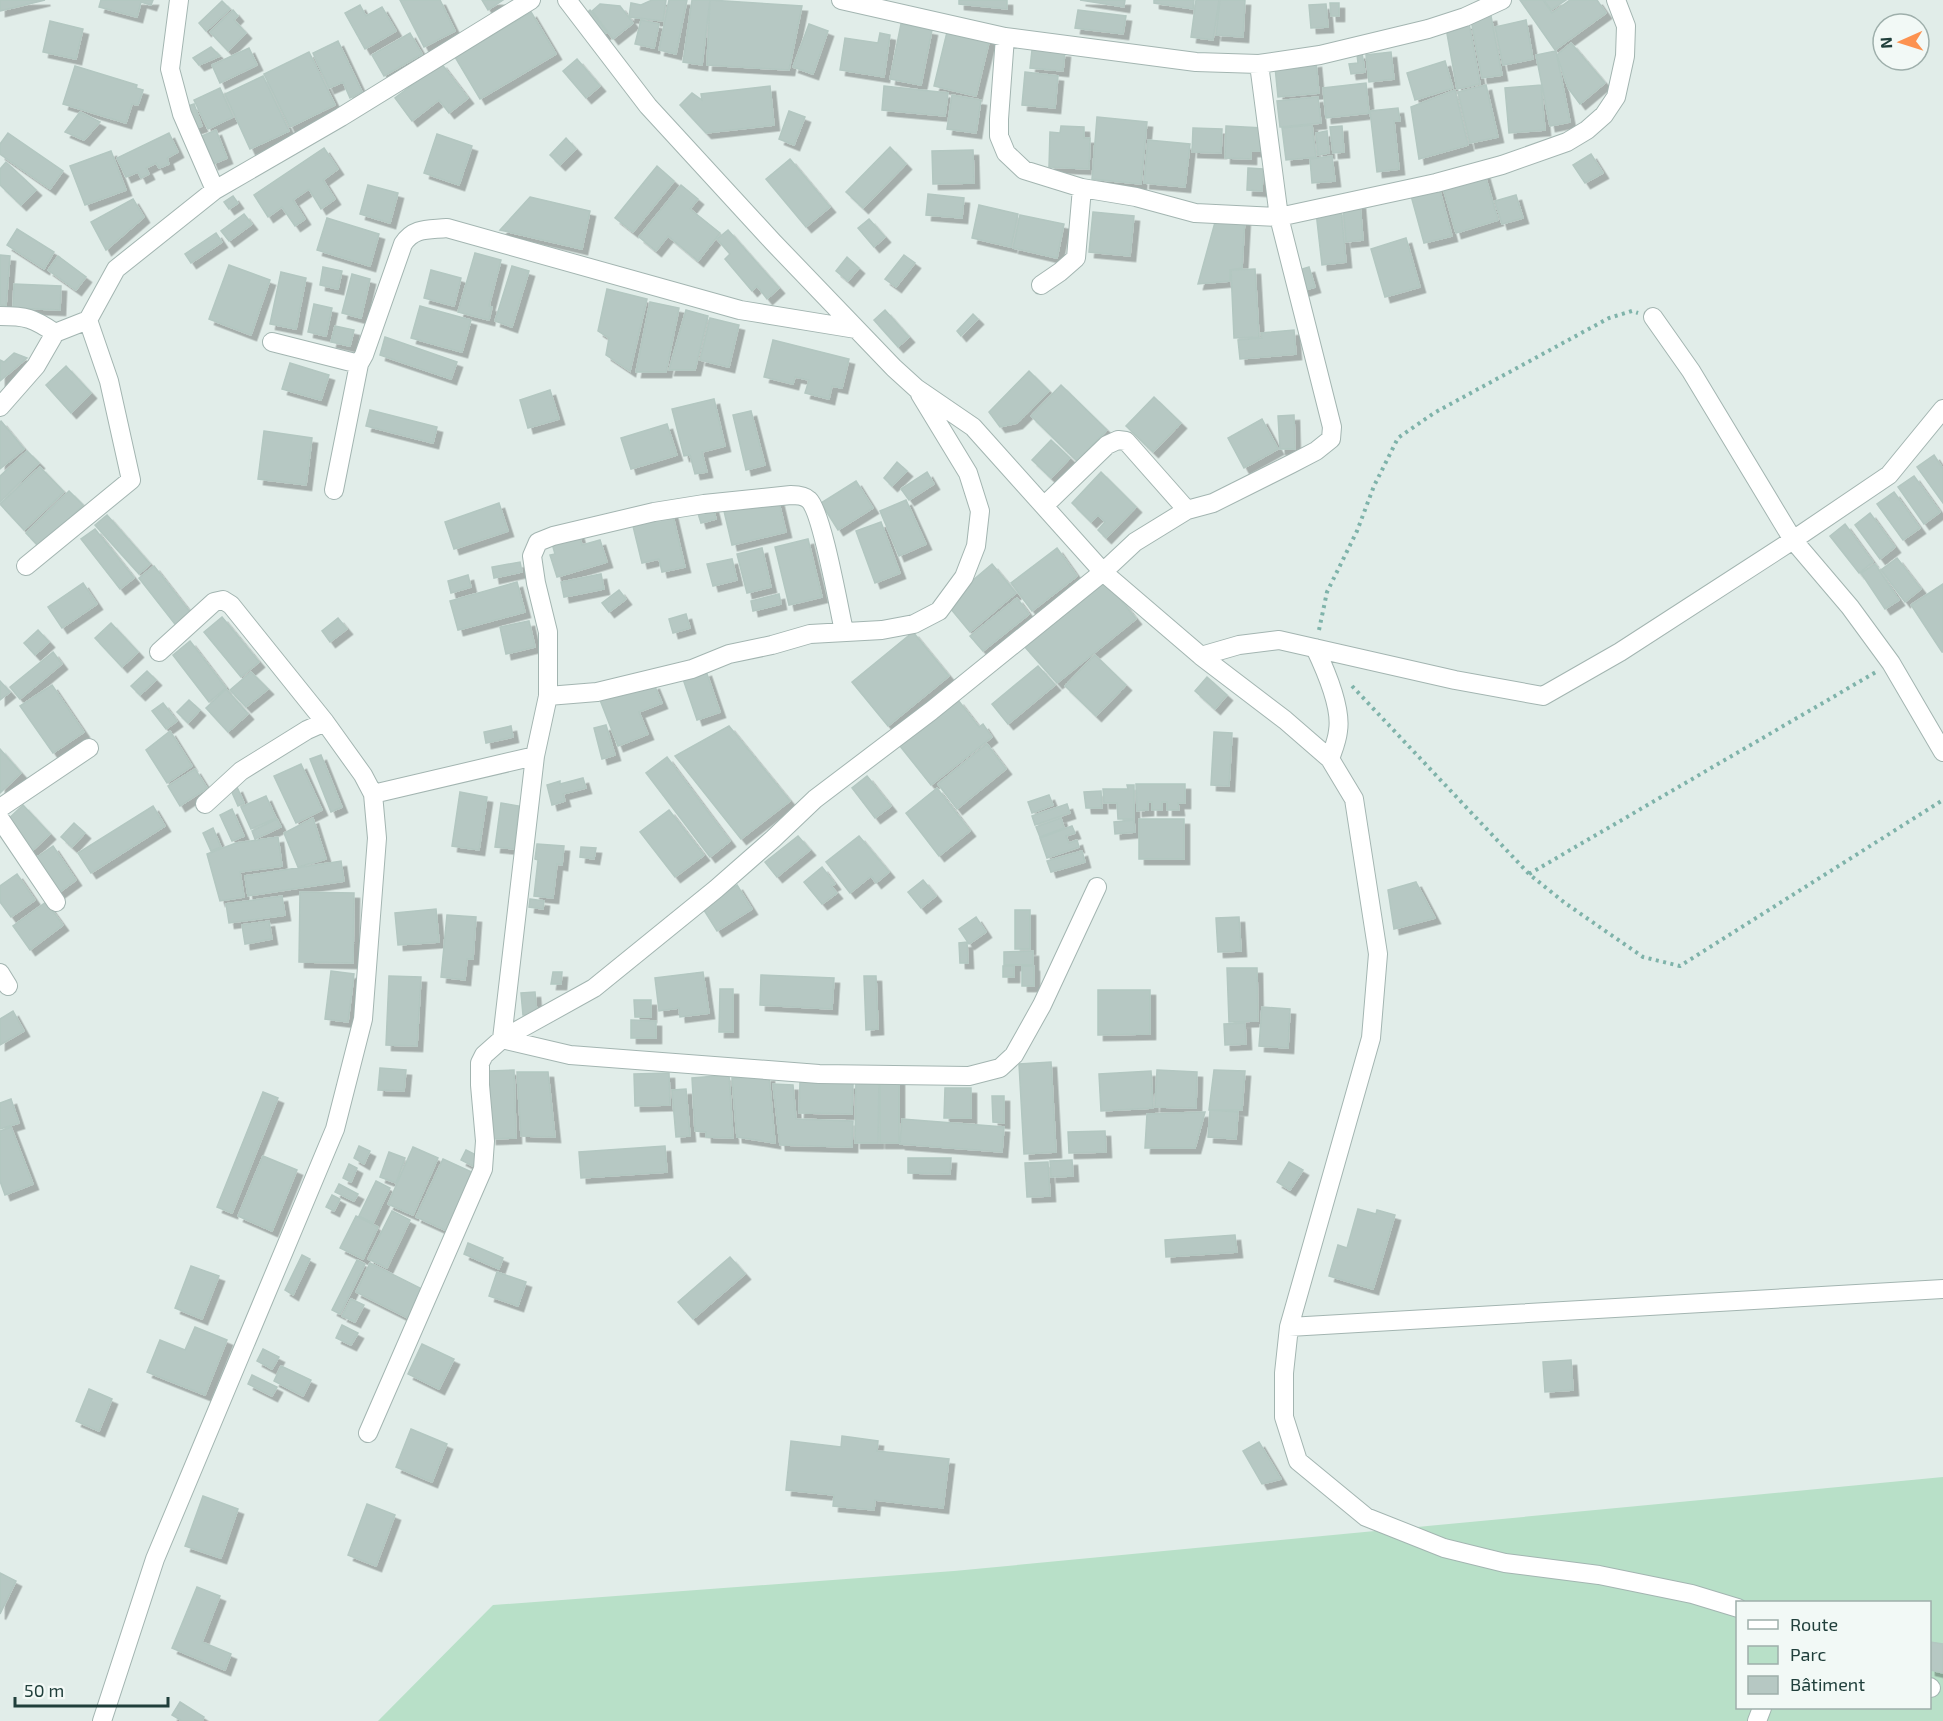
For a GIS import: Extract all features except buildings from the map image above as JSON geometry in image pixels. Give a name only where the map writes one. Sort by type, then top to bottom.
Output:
[{"type":"street","points":[[179,0],[170,69],[182,114],[215,190]]},
{"type":"street","points":[[0,407],[36,366],[55,333],[88,320],[116,269],[215,190],[341,117],[531,0]]},
{"type":"street","points":[[567,0],[648,106],[773,242],[894,368],[916,388],[973,428],[1103,572],[1201,656],[1285,720],[1330,759],[1354,799],[1378,954],[1371,1038],[1289,1327],[1284,1373],[1284,1417],[1298,1461],[1366,1517],[1454,1551],[1505,1563],[1622,1580],[1692,1594],[1736,1608]]},
{"type":"street","points":[[841,0],[1005,38],[1196,62],[1259,64],[1320,55],[1428,29],[1465,17],[1502,0]]},
{"type":"street","points":[[1005,38],[999,136],[1006,153],[1024,170],[1082,188],[1136,197],[1195,213],[1279,217],[1436,183],[1502,165],[1567,142],[1587,130],[1604,115],[1616,97],[1625,56],[1626,26],[1616,0]]},
{"type":"street","points":[[368,1433],[483,1169],[486,1141],[480,1063],[484,1055],[502,1040],[594,988],[724,882],[815,799],[931,711],[1103,572],[1135,542],[1187,510],[1213,503],[1316,451],[1331,439],[1332,427],[1279,217],[1259,64]]},
{"type":"street","points":[[1041,285],[1076,258],[1082,188]]},
{"type":"street","points":[[334,490],[359,364],[403,244],[409,235],[414,233],[447,228],[741,309],[856,329]]},
{"type":"street","points":[[0,316],[20,316],[35,320],[55,333]]},
{"type":"street","points":[[1653,317],[1691,372],[1793,540],[1850,607],[1891,663],[1943,752]]},
{"type":"street","points":[[26,566],[131,480],[109,381],[88,320]]},
{"type":"street","points":[[273,342],[359,364]]},
{"type":"street","points":[[548,696],[597,692],[692,669],[729,654],[810,634],[882,630],[914,624],[939,611],[964,577],[976,546],[981,511],[968,473],[916,388]]},
{"type":"street","points":[[1201,656],[1239,645],[1279,640],[1455,680],[1543,696],[1620,652],[1793,540],[1888,475],[1943,409]]},
{"type":"street","points":[[1044,506],[1107,444],[1118,440],[1126,441],[1187,510]]},
{"type":"street","points":[[502,1040],[535,756],[548,696],[548,632],[536,584],[532,555],[538,542],[554,536],[654,512],[704,504],[791,495],[809,500],[815,509],[844,631]]},
{"type":"street","points":[[102,1721],[155,1559],[335,1129],[363,1019],[377,838],[373,794],[363,775],[325,722],[231,605],[223,600],[214,602],[159,652]]},
{"type":"street","points":[[1315,648],[1329,675],[1339,729],[1330,759]]},
{"type":"street","points":[[204,804],[241,771],[307,730],[325,722]]},
{"type":"street","points":[[0,808],[89,748]]},
{"type":"street","points":[[373,794],[535,756]]},
{"type":"street","points":[[0,819],[56,902]]},
{"type":"street","points":[[502,1040],[570,1055],[819,1074],[969,1076],[1000,1068],[1014,1055],[1042,1005],[1097,887]]},
{"type":"street","points":[[1289,1327],[1943,1289]]},
{"type":"path","points":[[1528,874],[1891,663]]},
{"type":"green space","points":[[1943,1477],[1943,1721],[378,1721],[493,1605],[954,1571]]}]
